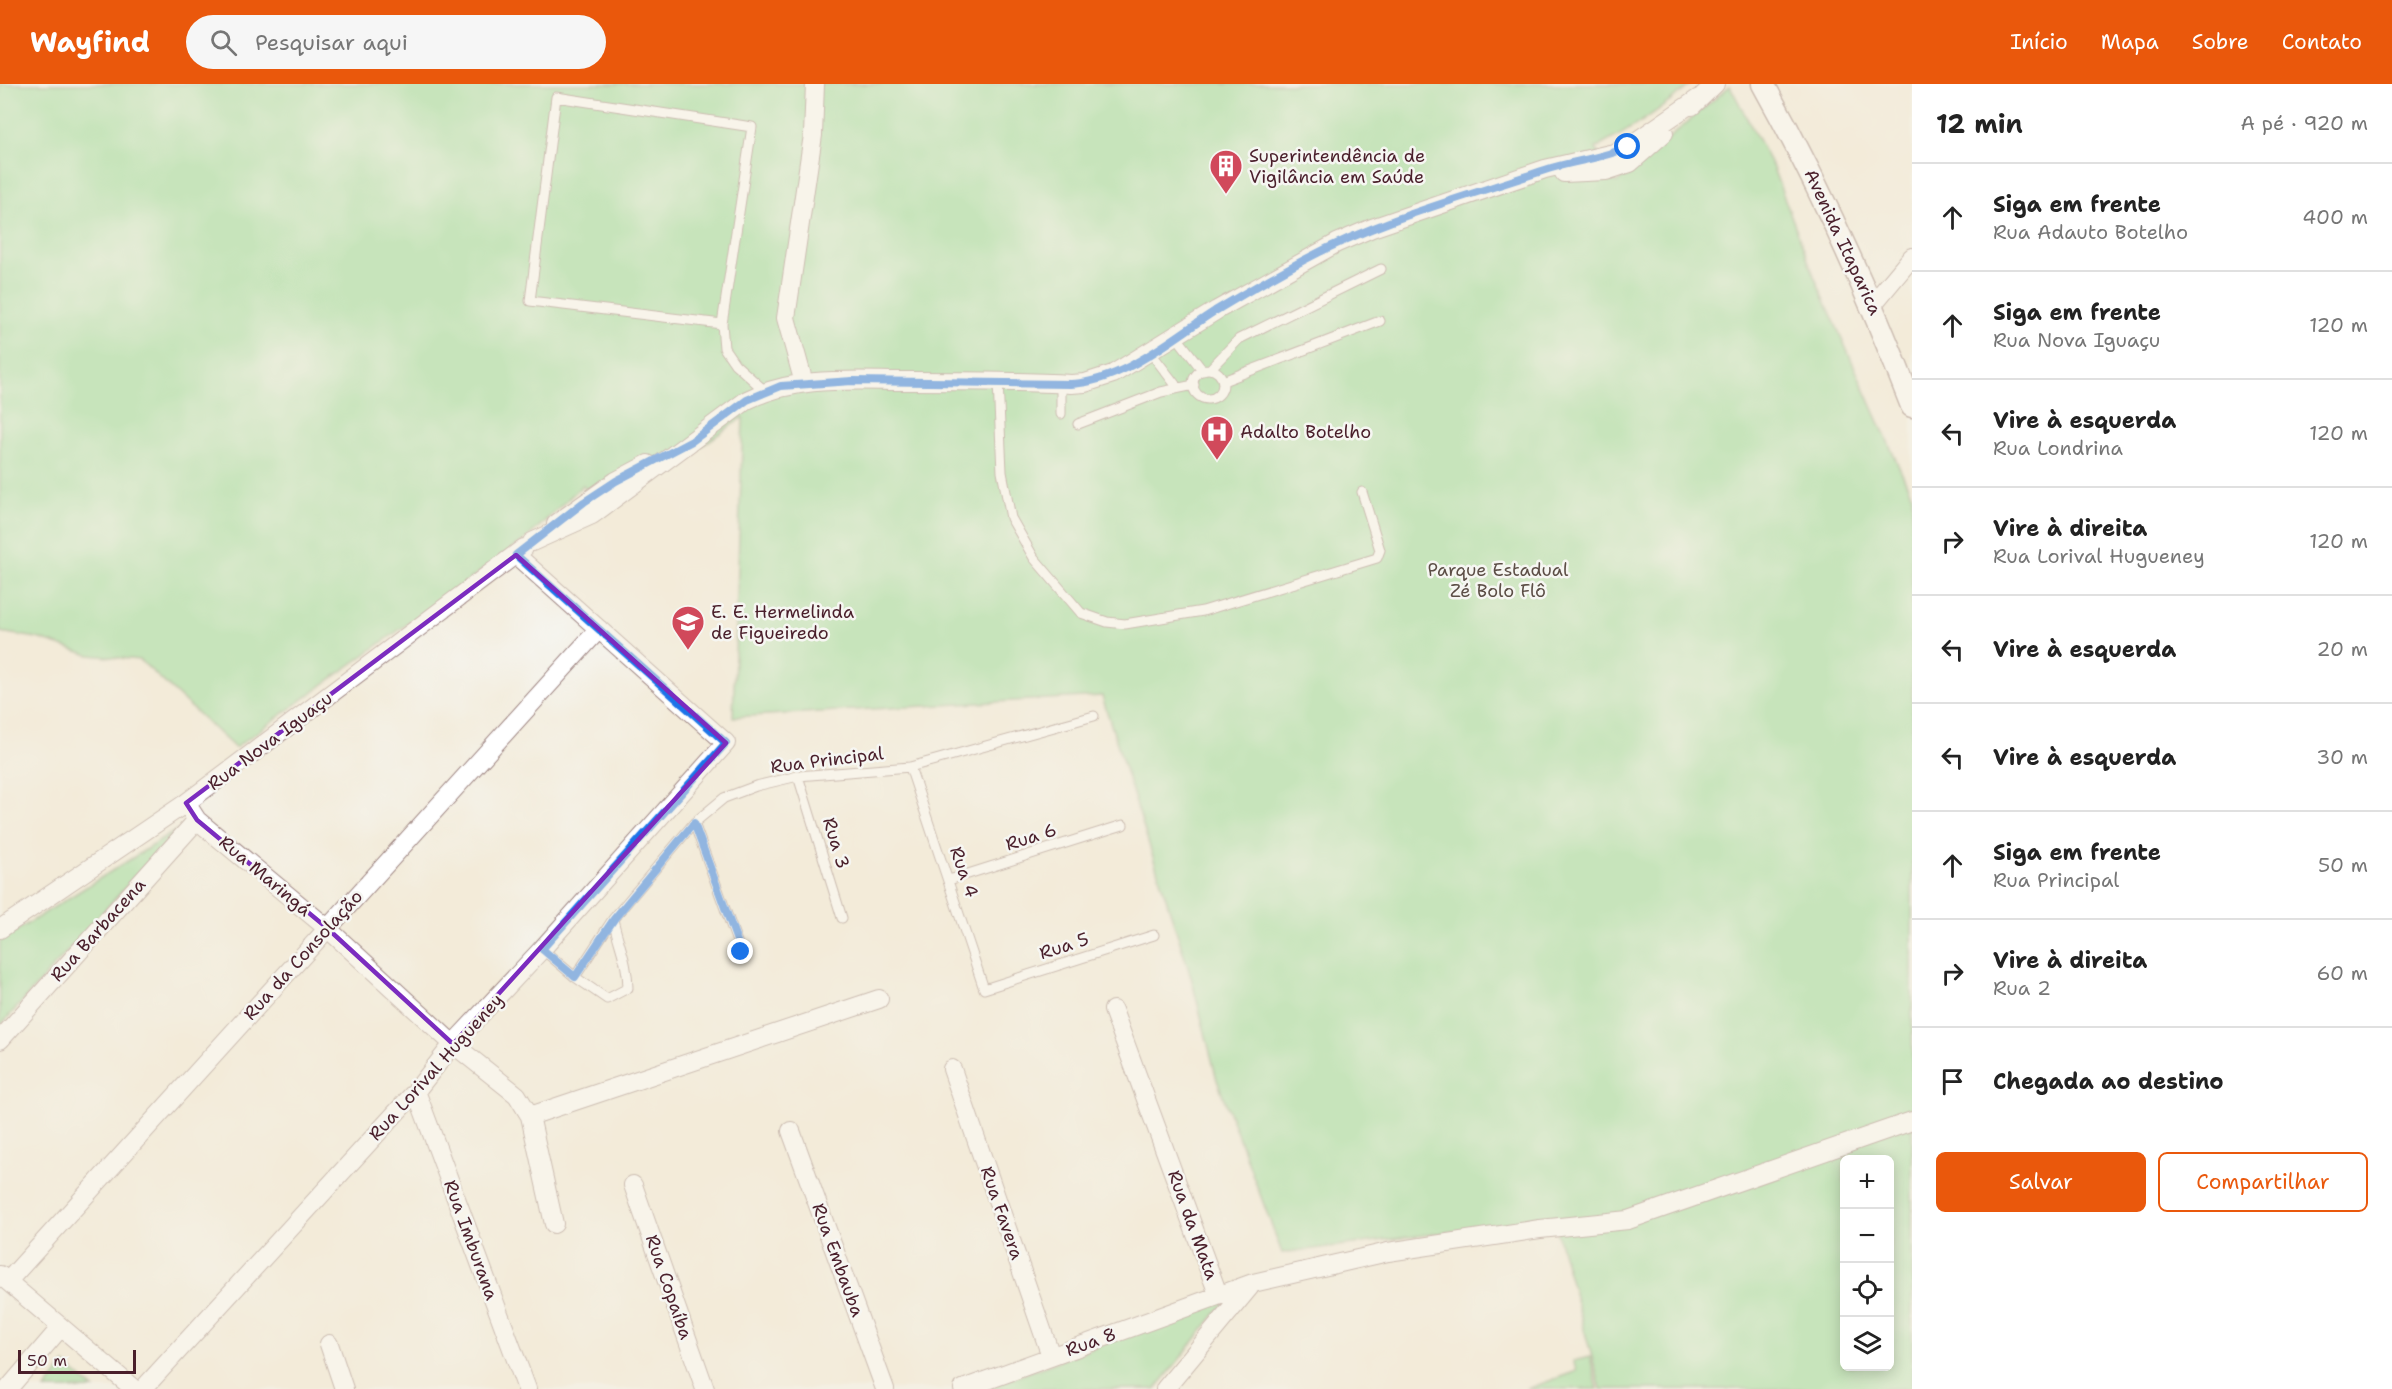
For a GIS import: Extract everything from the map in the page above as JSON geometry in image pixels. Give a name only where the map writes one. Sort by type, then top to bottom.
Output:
[{"type":"street","points":[[804,383],[786,318],[813,135],[815,84]]},
{"type":"street","name":"Rua Nova Iguaçu","points":[[0,929],[186,803],[532,542],[592,515],[747,400],[765,391],[804,383],[998,381],[1061,384],[1095,381],[1113,374],[1237,299],[1337,243],[1372,228],[1519,179],[1606,171],[1630,164],[1715,84]]},
{"type":"street","name":"Avenida Itaparica","points":[[1762,84],[1799,148],[1873,304],[1912,406]]},
{"type":"street","points":[[1873,304],[1912,257]]},
{"type":"street","points":[[516,555],[598,629]]},
{"type":"street","name":"Rua Lorival Hugueney","points":[[143,1389],[416,1091],[453,1044],[542,949],[726,743],[598,629]]},
{"type":"street","name":"Rua da Consolação","points":[[4,1278],[327,928],[598,629]]},
{"type":"street","name":"Rua Maringá","points":[[186,803],[197,820],[327,928],[453,1044],[517,1095],[530,1116]]},
{"type":"street","name":"Rua Barbacena","points":[[0,1040],[197,820]]},
{"type":"street","points":[[554,1224],[530,1116],[879,999]]},
{"type":"street","name":"Rua da Mata","points":[[1113,1010],[1218,1294],[1253,1283],[1388,1252],[1540,1229],[1628,1220],[1912,1121]]},
{"type":"street","name":"Rua Favera","points":[[952,1069],[1051,1356]]},
{"type":"street","name":"Rua Imburana","points":[[416,1091],[526,1389]]},
{"type":"street","name":"Rua Embauba","points":[[791,1131],[885,1389]]},
{"type":"street","name":"Rua Copaíba","points":[[633,1185],[705,1389]]},
{"type":"street","points":[[4,1278],[134,1389]]},
{"type":"street","points":[[1165,1389],[1253,1283]]},
{"type":"street","name":"Rua 8","points":[[963,1389],[1218,1294]]},
{"type":"street","points":[[8,1389],[61,1327]]},
{"type":"street","points":[[328,1344],[344,1389]]},
{"type":"lane","points":[[722,324],[530,301],[556,97],[752,127],[722,324],[724,348],[735,364],[765,391]]},
{"type":"lane","points":[[1176,336],[1206,370],[1220,374],[1223,388],[1214,399],[1205,399],[1198,395],[1194,379],[1206,370],[1239,339],[1381,269]]},
{"type":"lane","points":[[1223,381],[1380,321]]},
{"type":"lane","points":[[1151,352],[1178,388]]},
{"type":"lane","points":[[998,381],[1002,472],[1011,518],[1034,558],[1081,612],[1107,622],[1125,624],[1203,611],[1377,558],[1380,550],[1362,492]]},
{"type":"lane","points":[[1060,414],[1061,384]]},
{"type":"lane","points":[[1078,424],[1120,407],[1194,385]]},
{"type":"lane","name":"Rua Principal","points":[[575,977],[614,919],[694,823],[724,798],[756,786],[798,776],[910,767],[1094,716]]},
{"type":"lane","name":"Rua 4","points":[[910,767],[984,989]]},
{"type":"lane","name":"Rua 3","points":[[798,776],[842,918]]},
{"type":"lane","points":[[694,823],[741,952]]},
{"type":"lane","name":"Rua 6","points":[[949,880],[1123,825]]},
{"type":"lane","points":[[542,949],[575,977],[607,999],[628,987],[628,969],[617,938],[614,919]]},
{"type":"lane","name":"Rua 5","points":[[984,989],[1154,935]]},
{"type":"highlighted area","points":[[516,555],[726,743],[453,1044],[327,928],[197,820],[186,803]]},
{"type":"green space","name":"Parque Estadual Zé Bolo Flô","points":[[0,84],[1692,84],[1646,119],[1596,148],[1610,181],[1617,182],[1730,86],[1773,168],[1814,276],[1912,496],[1912,1389],[1601,1389],[1553,1219],[1282,1253],[1217,1080],[1191,977],[1102,696],[733,717],[743,417],[604,515],[583,485],[527,538],[235,748],[140,660],[89,655],[37,638],[0,632]]},
{"type":"green space","points":[[177,830],[0,1026],[0,941]]},
{"type":"green space","points":[[1229,1297],[1156,1389],[984,1389]]},
{"type":"green space","points":[[1590,1357],[1598,1389],[1527,1389],[1577,1371],[1573,1361]]},
{"type":"green space","points":[[65,1364],[94,1389],[45,1389]]},
{"type":"place","name":"Superintendência de Vigilância em Saúde","points":[[1226,195]]},
{"type":"place","name":"Adalto Botelho","points":[[1217,461]]},
{"type":"place","name":"E. E. Hermelinda de Figueiredo","points":[[688,651]]},
{"type":"route","points":[[741,952],[694,823],[614,919],[575,977],[542,949],[726,743],[516,555],[584,502],[616,481],[692,441],[747,400],[768,390],[795,383],[852,381],[1009,381],[1071,384],[1095,381],[1113,374],[1217,310],[1337,243],[1372,228],[1545,170],[1614,153],[1628,147]]}]
